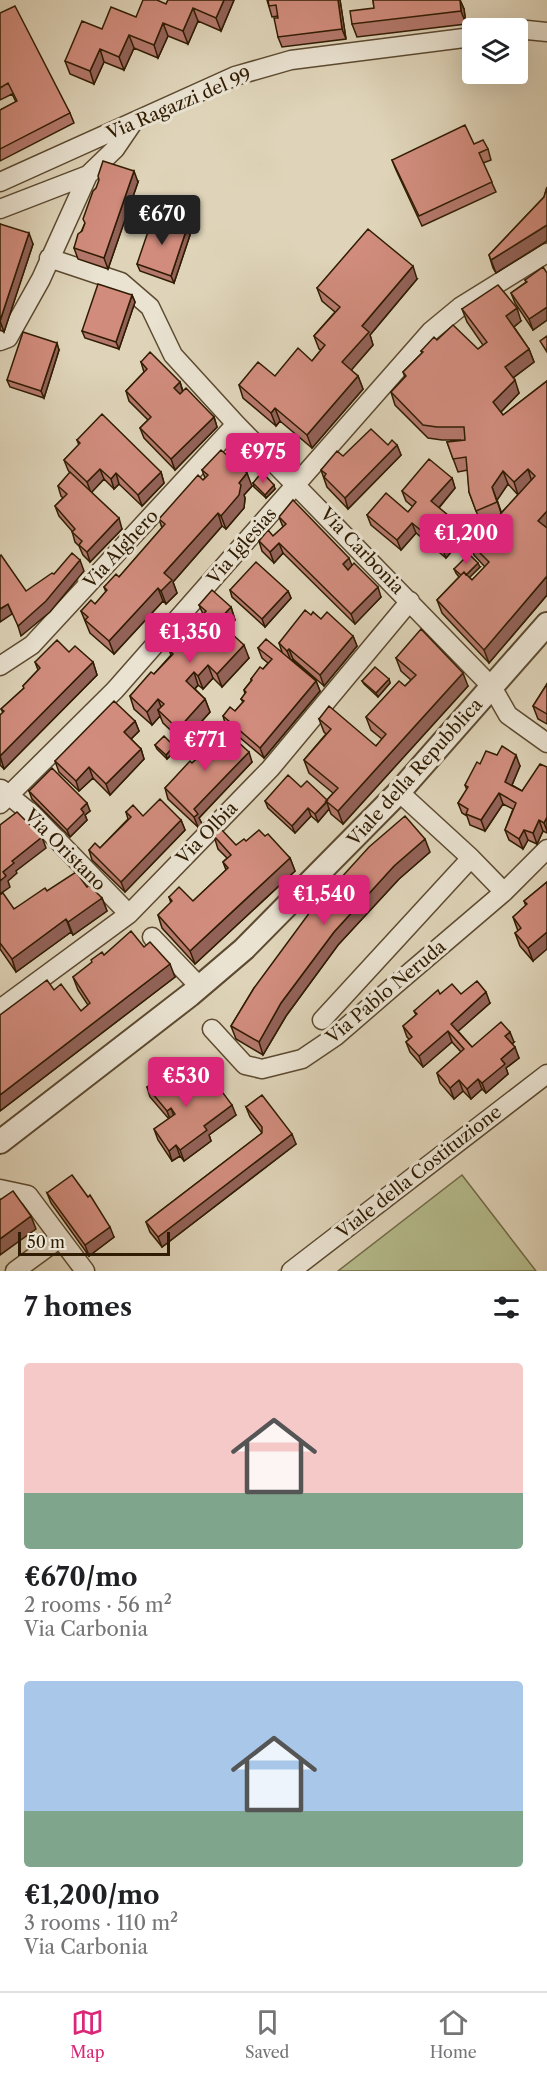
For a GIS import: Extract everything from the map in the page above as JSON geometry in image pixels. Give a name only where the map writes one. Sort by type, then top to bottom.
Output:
[{"type":"street","points":[[528,30],[547,32]]},
{"type":"street","name":"Via Ragazzi del 99","points":[[0,182],[235,76],[291,60],[462,38]]},
{"type":"street","points":[[0,341],[8,338],[40,279],[88,175],[115,149],[132,124]]},
{"type":"street","points":[[0,209],[88,175]]},
{"type":"street","name":"Via Iglesias","points":[[3,796],[115,690],[431,331],[460,307],[547,253]]},
{"type":"street","name":"Via Carbonia","points":[[49,258],[121,282],[150,307],[173,355],[492,687]]},
{"type":"street","name":"Via Alghero","points":[[0,666],[32,645],[236,423]]},
{"type":"street","name":"Via Olbia","points":[[0,1009],[129,914],[270,769],[410,602]]},
{"type":"street","name":"Viale della Repubblica","points":[[0,1142],[200,987],[244,949],[399,792],[547,624]]},
{"type":"street","points":[[492,687],[508,715],[547,743]]},
{"type":"street","points":[[399,792],[471,858],[504,892]]},
{"type":"street","name":"Via Oristano","points":[[3,796],[33,815],[129,914]]},
{"type":"street","name":"Via Pablo Neruda","points":[[212,1029],[244,1065],[261,1069],[302,1059],[336,1036],[504,892],[547,849]]},
{"type":"street","points":[[322,1020],[471,858]]},
{"type":"street","points":[[152,937],[200,987]]},
{"type":"street","name":"Viale della Costituzione","points":[[291,1271],[547,1074]]},
{"type":"street","points":[[0,1189],[28,1195],[84,1271]]},
{"type":"street","points":[[15,1271],[60,1238]]},
{"type":"green space","points":[[462,1175],[536,1271],[338,1271]]},
{"type":"building","points":[[143,0],[157,0],[166,4],[168,0],[224,0],[216,18],[193,8],[183,31],[163,23],[154,45],[129,35],[119,57],[100,49],[90,71],[65,61],[82,21],[102,29],[111,7],[136,17]]},
{"type":"building","points":[[268,0],[338,0],[342,29],[278,37],[274,18],[278,18],[276,5],[269,6]]},
{"type":"building","points":[[373,0],[460,0],[461,11],[352,24],[350,11],[374,8]]},
{"type":"building","points":[[15,6],[70,113],[0,149],[0,110],[17,101],[8,83],[0,88],[0,13]]},
{"type":"building","points":[[465,125],[474,144],[483,140],[488,149],[479,153],[492,182],[419,216],[392,160]]},
{"type":"building","points":[[103,161],[134,171],[104,258],[74,248],[78,234],[85,223],[83,219],[99,180],[98,176]]},
{"type":"building","points":[[547,187],[547,225],[491,260],[489,255],[544,197]]},
{"type":"building","points":[[153,217],[187,228],[171,276],[137,264]]},
{"type":"building","points":[[0,224],[29,233],[0,321]]},
{"type":"building","points":[[368,229],[413,266],[362,326],[369,332],[342,362],[358,376],[307,435],[275,408],[271,413],[239,385],[258,362],[275,376],[298,348],[312,361],[325,345],[314,336],[340,307],[317,288]]},
{"type":"building","points":[[543,267],[547,273],[547,307],[529,319],[511,293]]},
{"type":"building","points":[[98,284],[132,295],[116,342],[82,331]]},
{"type":"building","points":[[498,285],[517,308],[506,316],[529,349],[505,367],[515,380],[493,402],[503,415],[547,381],[547,511],[538,521],[547,528],[547,576],[484,650],[437,600],[464,572],[472,580],[489,562],[469,542],[482,528],[485,531],[535,476],[528,469],[514,482],[503,471],[492,487],[497,502],[476,511],[469,492],[466,457],[453,459],[447,442],[465,440],[464,427],[423,425],[391,392],[406,376],[403,372],[423,352],[421,351],[434,337],[437,340],[453,325],[478,349],[487,342],[462,309]]},
{"type":"building","points":[[23,332],[57,343],[41,391],[7,380]]},
{"type":"building","points":[[547,336],[547,352],[540,341]]},
{"type":"building","points":[[150,352],[180,382],[174,388],[180,394],[186,388],[214,417],[171,459],[140,428],[151,417],[126,391],[147,369],[141,362]]},
{"type":"building","points":[[102,414],[161,472],[138,495],[116,473],[111,479],[100,469],[87,482],[64,460],[80,443],[77,440]]},
{"type":"building","points":[[371,429],[388,445],[392,440],[397,445],[345,498],[324,477],[326,474],[321,470],[337,451],[343,456]]},
{"type":"building","points":[[221,450],[247,473],[239,483],[241,485],[239,495],[221,516],[218,513],[164,573],[172,580],[161,591],[158,588],[109,641],[85,620],[88,617],[81,611],[91,600],[95,604],[107,590],[104,587],[116,574],[119,577],[165,524],[159,519],[198,475],[203,480],[208,475],[202,470]]},
{"type":"building","points":[[429,459],[452,478],[431,501],[461,526],[442,548],[412,523],[397,540],[367,515],[386,493],[408,512],[416,502],[402,491]]},
{"type":"building","points":[[70,472],[119,518],[87,552],[79,545],[82,541],[72,532],[75,529],[55,506],[67,494],[58,486]]},
{"type":"building","points":[[262,472],[274,485],[265,495],[253,483]]},
{"type":"building","points":[[293,500],[349,558],[343,564],[348,570],[354,563],[378,587],[351,614],[279,543],[270,552],[259,541],[268,530],[273,536],[286,524],[279,517]]},
{"type":"building","points":[[72,553],[80,560],[46,601],[18,626],[8,604],[0,609],[1,555],[26,591],[52,573],[54,574]]},
{"type":"building","points":[[469,554],[478,563],[466,575],[464,572],[461,575],[454,569]]},
{"type":"building","points":[[256,562],[288,591],[262,619],[230,590]]},
{"type":"building","points":[[212,590],[231,607],[218,621],[244,645],[217,674],[208,665],[198,676],[194,672],[186,681],[205,699],[178,729],[158,710],[164,704],[158,699],[147,712],[130,696],[151,672],[154,674],[173,654],[169,650],[206,611],[199,605]]},
{"type":"building","points":[[305,610],[311,615],[313,612],[321,619],[327,612],[353,636],[320,675],[279,643]]},
{"type":"building","points":[[421,629],[463,673],[338,811],[326,801],[338,788],[304,760],[331,729],[319,719],[329,706],[376,746],[386,734],[366,717],[399,681],[405,686],[416,675],[396,658]]},
{"type":"building","points":[[266,639],[316,681],[260,748],[223,716],[230,707],[235,711],[244,701],[241,699],[251,679],[260,667],[263,669],[272,659],[258,648]]},
{"type":"building","points":[[57,640],[69,652],[75,646],[93,662],[0,756],[0,715],[4,711],[1,709],[24,688],[23,686],[40,668],[35,662]]},
{"type":"building","points":[[375,667],[389,679],[376,693],[362,681]]},
{"type":"building","points":[[547,684],[547,714],[533,706]]},
{"type":"building","points":[[114,701],[135,721],[124,732],[141,749],[106,784],[89,767],[76,781],[55,761]]},
{"type":"building","points":[[213,723],[222,730],[216,744],[221,749],[227,743],[231,748],[238,742],[249,752],[194,809],[198,814],[194,817],[165,788],[190,761],[192,763],[203,753],[200,750],[203,747],[206,749],[212,742],[207,736]]},
{"type":"building","points":[[164,736],[174,746],[166,755],[155,745]]},
{"type":"building","points":[[502,746],[516,755],[505,782],[522,791],[540,764],[547,767],[547,817],[544,823],[539,820],[533,833],[524,830],[519,839],[505,830],[516,803],[499,793],[481,820],[466,814],[468,809],[458,803],[468,787],[465,785],[477,762],[480,764],[486,751],[497,755]]},
{"type":"building","points":[[52,768],[87,803],[81,809],[84,813],[67,830],[29,791]]},
{"type":"building","points":[[288,775],[301,787],[307,781],[327,800],[315,814],[308,808],[292,826],[265,801]]},
{"type":"building","points":[[160,799],[181,820],[121,882],[89,850],[95,843],[100,848],[131,817],[126,812],[133,805],[143,816]]},
{"type":"building","points":[[17,812],[42,837],[12,861],[14,863],[3,872],[6,876],[0,881],[0,825]]},
{"type":"building","points":[[405,816],[425,839],[394,866],[334,932],[281,1003],[259,1042],[231,1026],[254,988],[310,912],[369,847]]},
{"type":"building","points":[[221,829],[236,845],[244,839],[246,841],[259,830],[265,836],[268,834],[290,858],[190,951],[158,915],[172,901],[169,897],[179,887],[193,901],[228,868],[223,862],[231,855],[214,836]]},
{"type":"building","points":[[76,872],[87,887],[89,885],[102,898],[68,922],[66,919],[12,959],[0,943],[0,895],[3,893],[14,909],[45,888],[47,891]]},
{"type":"building","points":[[547,882],[547,932],[528,948],[515,933],[521,928],[513,917],[527,904],[524,901]]},
{"type":"building","points":[[131,931],[144,947],[150,942],[170,964],[0,1095],[0,1015],[47,980],[54,990],[61,984],[81,1011],[90,1003],[73,977],[92,962],[91,960],[102,952],[104,955]]},
{"type":"building","points":[[477,981],[486,992],[451,1024],[472,1047],[501,1022],[510,1032],[505,1036],[515,1047],[501,1059],[505,1064],[482,1083],[478,1079],[467,1089],[459,1080],[450,1088],[437,1073],[464,1049],[448,1031],[419,1056],[406,1042],[412,1037],[403,1026],[417,1014],[414,1011],[438,990],[440,994],[452,984],[461,994]]},
{"type":"building","points":[[169,1068],[177,1079],[179,1077],[184,1084],[190,1080],[197,1090],[212,1078],[232,1105],[204,1126],[207,1130],[180,1150],[176,1145],[169,1151],[154,1129],[175,1114],[171,1108],[167,1111],[147,1087],[153,1082],[152,1080]]},
{"type":"building","points":[[262,1095],[292,1134],[158,1237],[146,1222],[262,1133],[262,1127],[246,1107]]},
{"type":"building","points":[[72,1175],[88,1197],[90,1195],[110,1227],[85,1245],[47,1193]]},
{"type":"building","points":[[13,1191],[31,1216],[0,1239],[0,1200]]}]
